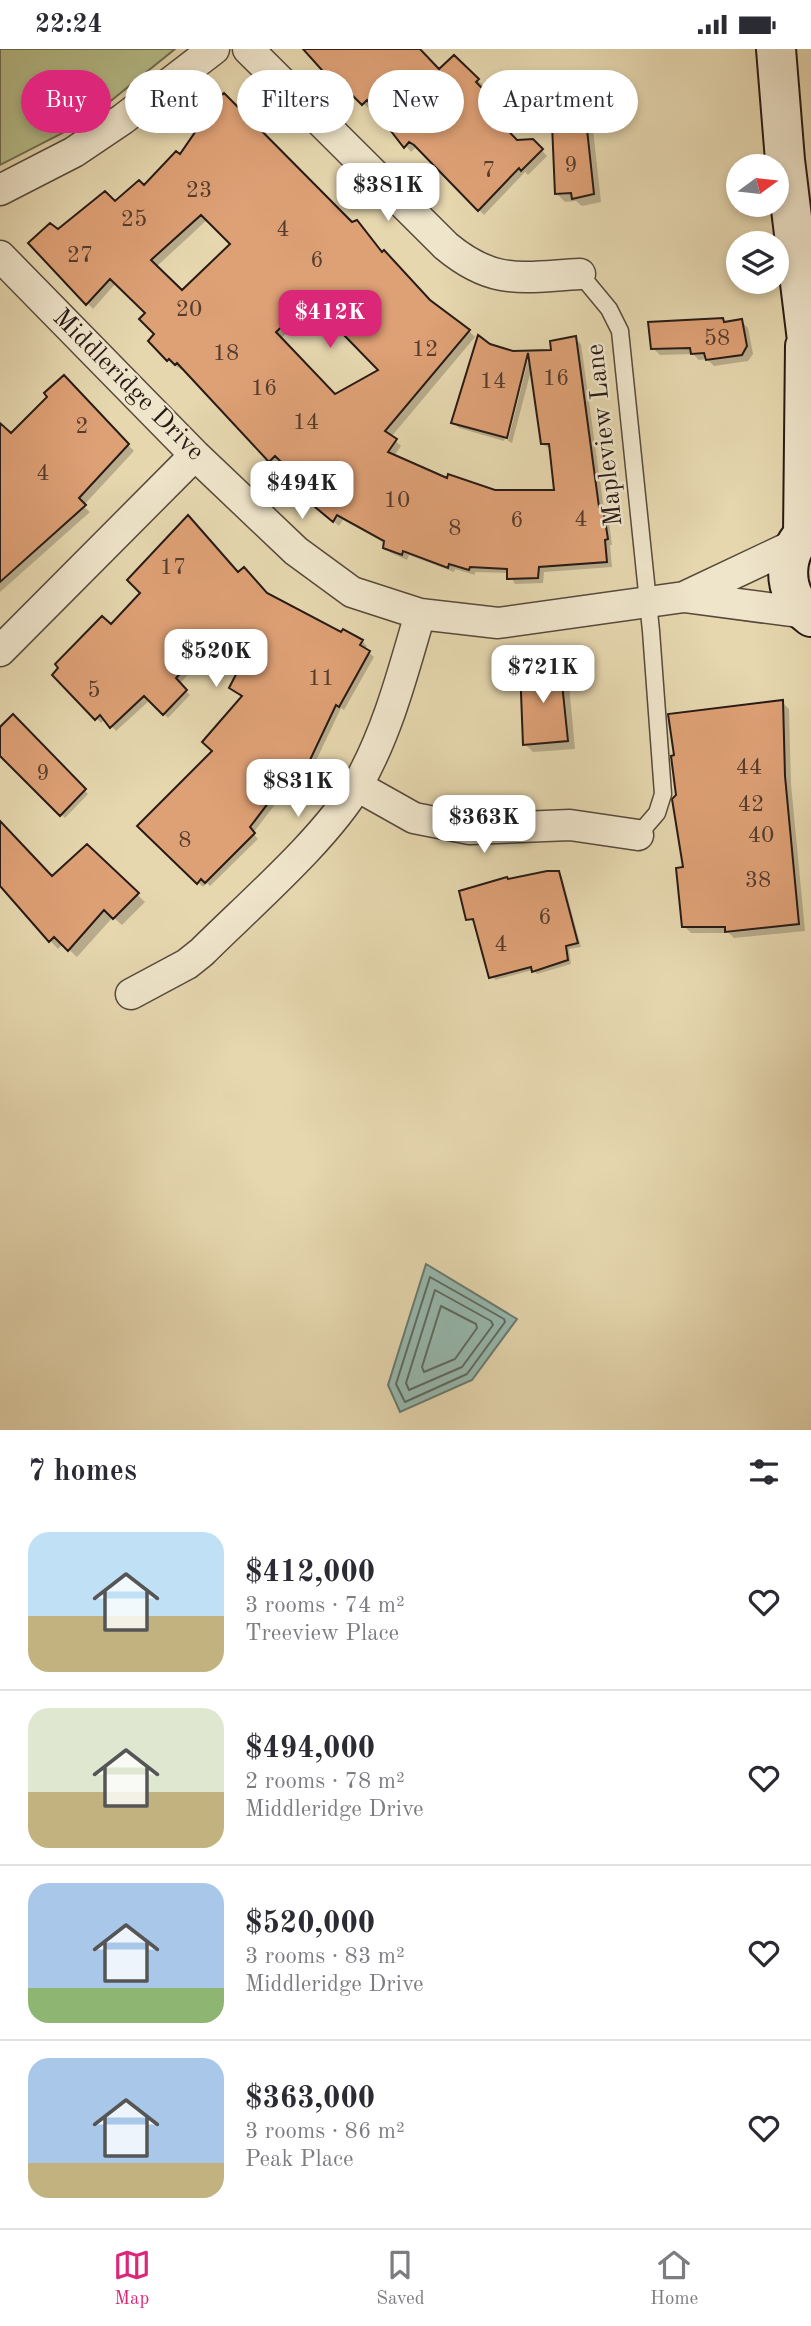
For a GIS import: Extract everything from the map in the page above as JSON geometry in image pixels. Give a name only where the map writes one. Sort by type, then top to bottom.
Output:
[{"type":"main road","points":[[776,49],[785,160],[808,355],[803,535],[789,557],[788,582],[797,604],[810,616]]},
{"type":"street","points":[[0,190],[74,152],[123,119],[214,49]]},
{"type":"street","points":[[248,49],[446,246],[475,268],[512,278],[580,274]]},
{"type":"street","name":"Middleridge Drive","points":[[0,256],[195,455],[296,551],[352,592],[420,614],[498,623],[684,597],[810,616]]},
{"type":"street","points":[[0,651],[195,455]]},
{"type":"street","name":"Middleridge Drive","points":[[684,597],[803,535]]},
{"type":"street","points":[[131,994],[187,964],[202,952],[326,826],[357,786],[385,729],[420,614]]},
{"type":"street","points":[[357,786],[414,818],[457,826],[499,829],[570,825],[638,835]]},
{"type":"lane","name":"Mapleview Lane","points":[[580,274],[608,309],[620,331],[663,794],[657,813],[638,835]]},
{"type":"green space","points":[[0,49],[175,49],[149,70],[125,70],[125,89],[111,101],[111,70],[21,70],[21,133],[63,133],[0,165]]},
{"type":"water","points":[[426,1264],[517,1319],[472,1380],[400,1412],[388,1385]]},
{"type":"building","points":[[303,49],[420,49],[439,69],[454,55],[478,78],[478,133],[510,133],[517,140],[533,139],[543,149],[521,171],[519,168],[478,211],[414,145],[409,142],[404,148],[392,133],[464,133],[464,70],[368,70],[368,101],[362,105],[354,97],[354,70],[322,70]]},
{"type":"building","points":[[224,93],[237,106],[237,133],[264,133],[352,222],[357,220],[382,252],[384,250],[430,300],[470,330],[385,431],[397,439],[388,452],[447,478],[448,474],[495,490],[554,490],[549,444],[541,444],[528,353],[507,438],[451,423],[478,335],[490,344],[513,351],[551,350],[550,341],[576,336],[599,507],[603,507],[608,539],[605,540],[607,562],[539,567],[538,578],[507,579],[507,569],[470,567],[469,570],[449,564],[448,568],[403,551],[402,555],[383,548],[384,541],[337,515],[333,522],[315,507],[319,499],[275,456],[269,462],[177,363],[175,365],[169,359],[167,361],[148,341],[154,334],[139,319],[145,313],[110,279],[86,305],[28,243],[50,223],[58,229],[105,191],[115,201],[139,180],[144,185],[176,151],[180,154],[194,133],[223,133]],"holes":[[[201,215],[230,244],[182,290],[151,260]],[[309,302],[338,333],[340,331],[378,370],[335,394],[276,332]]]},
{"type":"building","points":[[552,133],[587,133],[594,194],[572,199],[571,193],[555,194]]},
{"type":"building","points":[[723,318],[724,322],[742,319],[747,346],[742,355],[706,360],[704,353],[691,354],[690,348],[651,349],[648,322]]},
{"type":"building","points":[[64,375],[129,444],[79,498],[86,505],[0,582],[0,423],[11,433],[47,397],[44,393]]},
{"type":"building","points":[[188,515],[238,572],[244,567],[267,593],[341,632],[343,629],[363,640],[360,645],[370,651],[339,707],[336,705],[310,760],[301,771],[307,776],[291,794],[282,785],[250,827],[255,833],[205,883],[201,879],[197,884],[137,826],[212,751],[202,742],[242,696],[229,688],[245,657],[212,640],[176,678],[187,690],[163,715],[144,696],[110,728],[100,715],[95,720],[52,675],[58,668],[55,664],[102,616],[111,624],[140,593],[127,580]]},
{"type":"building","points":[[560,664],[568,741],[523,745],[520,667]]},
{"type":"building","points":[[783,700],[785,776],[799,924],[725,932],[725,927],[682,927],[676,868],[683,867],[672,799],[676,795],[668,714]]},
{"type":"building","points":[[13,714],[86,789],[60,816],[0,756],[0,727]]},
{"type":"building","points":[[0,821],[52,876],[87,844],[139,893],[113,919],[104,910],[68,951],[54,937],[49,942],[0,886]]},
{"type":"building","points":[[559,871],[578,943],[566,946],[568,960],[532,972],[531,967],[489,978],[473,919],[466,920],[459,891],[507,877],[508,879]]}]
